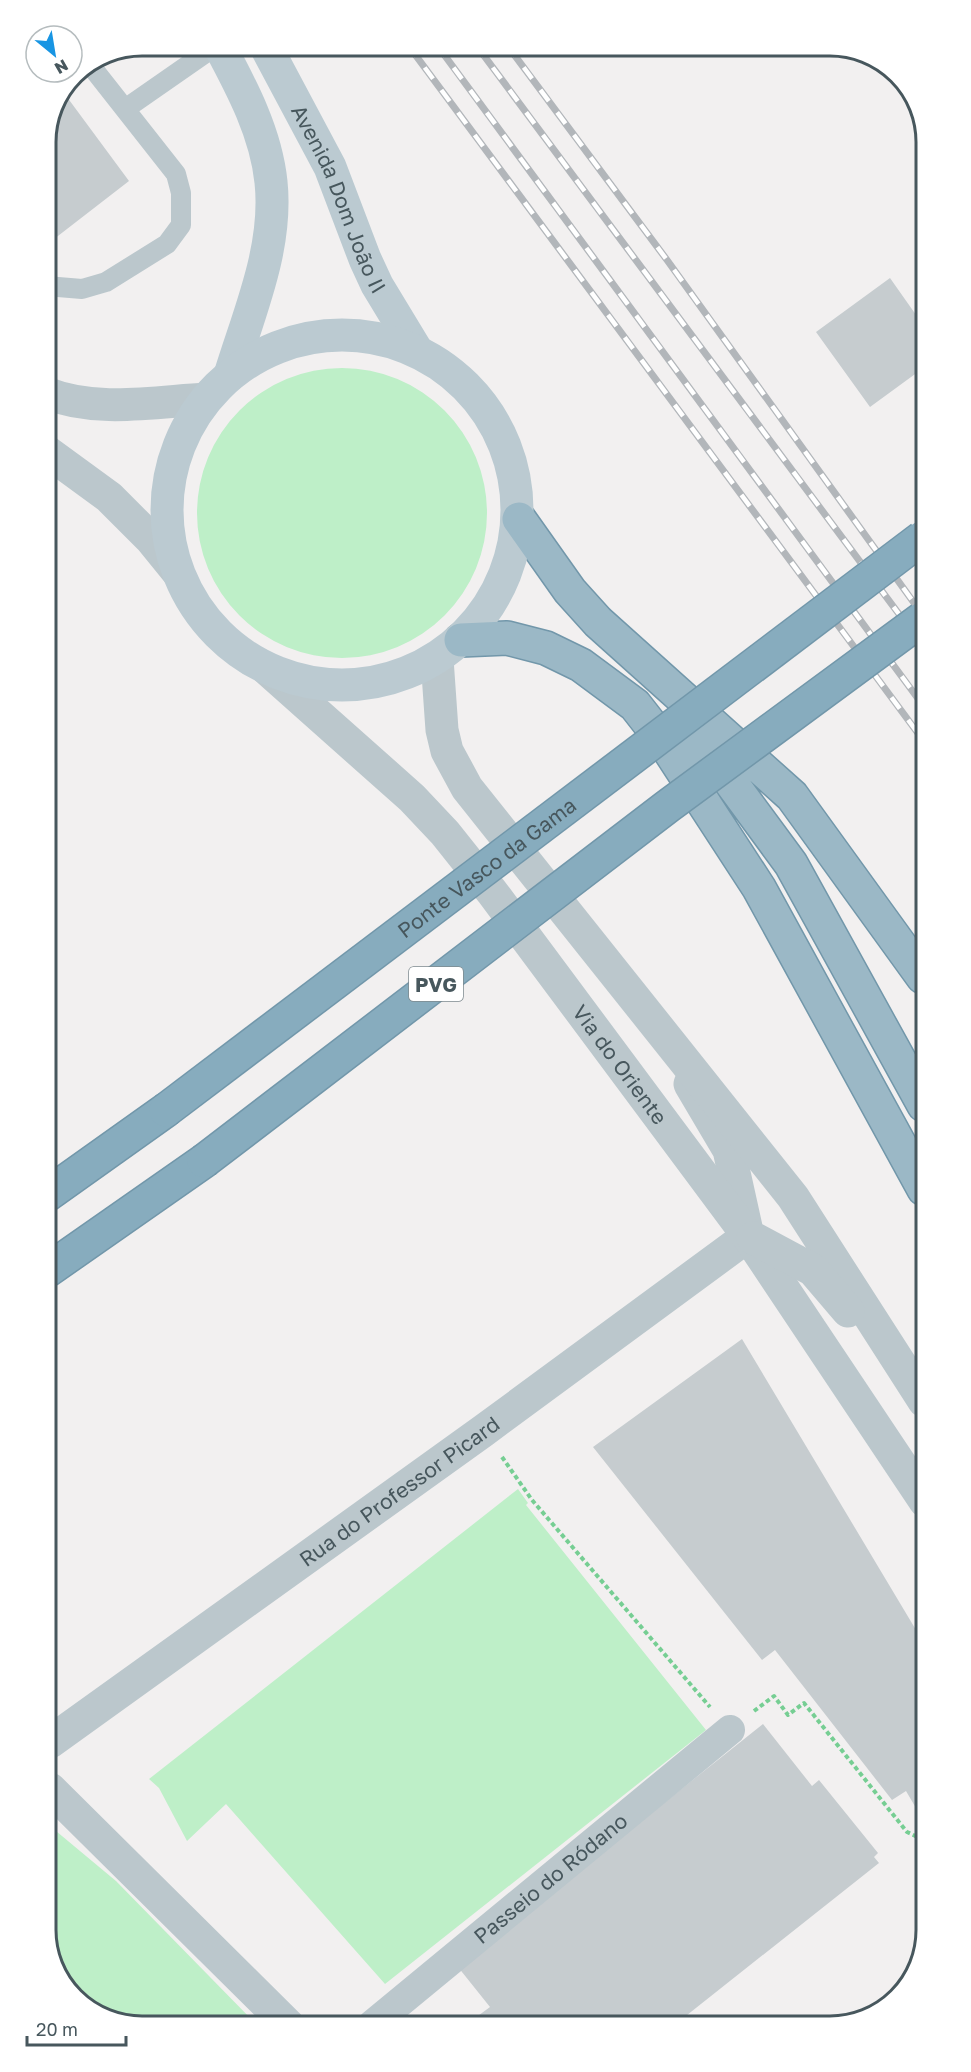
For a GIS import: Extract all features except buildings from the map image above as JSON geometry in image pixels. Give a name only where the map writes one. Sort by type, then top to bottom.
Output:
[{"type":"highway","points":[[519,519],[570,591],[598,622],[792,796],[916,967]]},
{"type":"highway","name":"Ponte Vasco da Gama","points":[[55,1189],[166,1110],[916,543]]},
{"type":"highway","name":"PVG","points":[[55,1265],[204,1161],[668,806],[916,623]]},
{"type":"highway","points":[[449,650],[507,638],[546,648],[581,665],[635,705],[664,742],[759,888],[916,1174]]},
{"type":"highway","points":[[641,660],[791,864],[916,1091]]},
{"type":"main road","points":[[224,56],[248,101],[271,180],[272,200],[271,228],[259,284],[230,375]]},
{"type":"main road","name":"Avenida Dom João II","points":[[271,56],[330,167],[377,285],[417,351]]},
{"type":"main road","points":[[321,336],[370,336],[417,351],[461,379],[494,419],[514,467],[519,519],[510,564],[491,605],[449,650],[383,682],[325,686],[268,670],[229,646],[198,612],[177,571],[165,512],[176,452],[206,399],[230,375],[273,349],[321,336]]},
{"type":"street","points":[[56,396],[82,403],[103,405],[206,399]]},
{"type":"street","points":[[56,458],[109,497],[151,539],[177,571]]},
{"type":"street","points":[[449,650],[442,730],[447,751],[456,770],[480,804],[793,1197],[916,1388]]},
{"type":"street","name":"Via do Oriente","points":[[268,670],[412,798],[445,833],[492,892],[748,1236],[916,1488]]},
{"type":"street","points":[[655,1023],[729,1150],[748,1236],[813,1270],[916,1390]]},
{"type":"street","name":"Rua do Professor Picard","points":[[55,1738],[483,1431],[748,1236]]},
{"type":"street","name":"Passeio do Ródano","points":[[383,2016],[730,1730]]},
{"type":"street","points":[[55,1794],[279,2016]]},
{"type":"lane","points":[[125,109],[202,56]]},
{"type":"lane","points":[[56,287],[82,289],[106,282],[167,244],[181,225],[181,193],[176,174],[94,70]]},
{"type":"path","points":[[483,1431],[532,1500],[730,1730],[774,1696],[788,1715],[804,1703],[907,1832],[916,1836]]},
{"type":"green space","points":[[342,368],[370,371],[398,379],[423,392],[445,410],[463,432],[476,457],[484,485],[487,513],[484,541],[476,569],[463,594],[445,616],[423,634],[398,647],[370,655],[342,658],[314,655],[286,647],[261,634],[239,616],[221,594],[208,569],[200,541],[197,513],[200,485],[208,457],[221,432],[239,410],[261,392],[286,379],[314,371]]},
{"type":"green space","points":[[518,1489],[528,1503],[526,1505],[706,1730],[385,1984],[226,1804],[187,1841],[159,1788],[149,1779]]},
{"type":"green space","points":[[55,1830],[116,1881],[248,2016],[125,2015],[103,2008],[89,1999],[73,1983],[60,1958],[55,1930]]},
{"type":"railway","points":[[416,56],[916,731]]},
{"type":"railway","points":[[445,56],[916,696]]},
{"type":"railway","points":[[484,56],[916,637]]},
{"type":"railway","points":[[515,56],[667,260],[916,606]]}]
